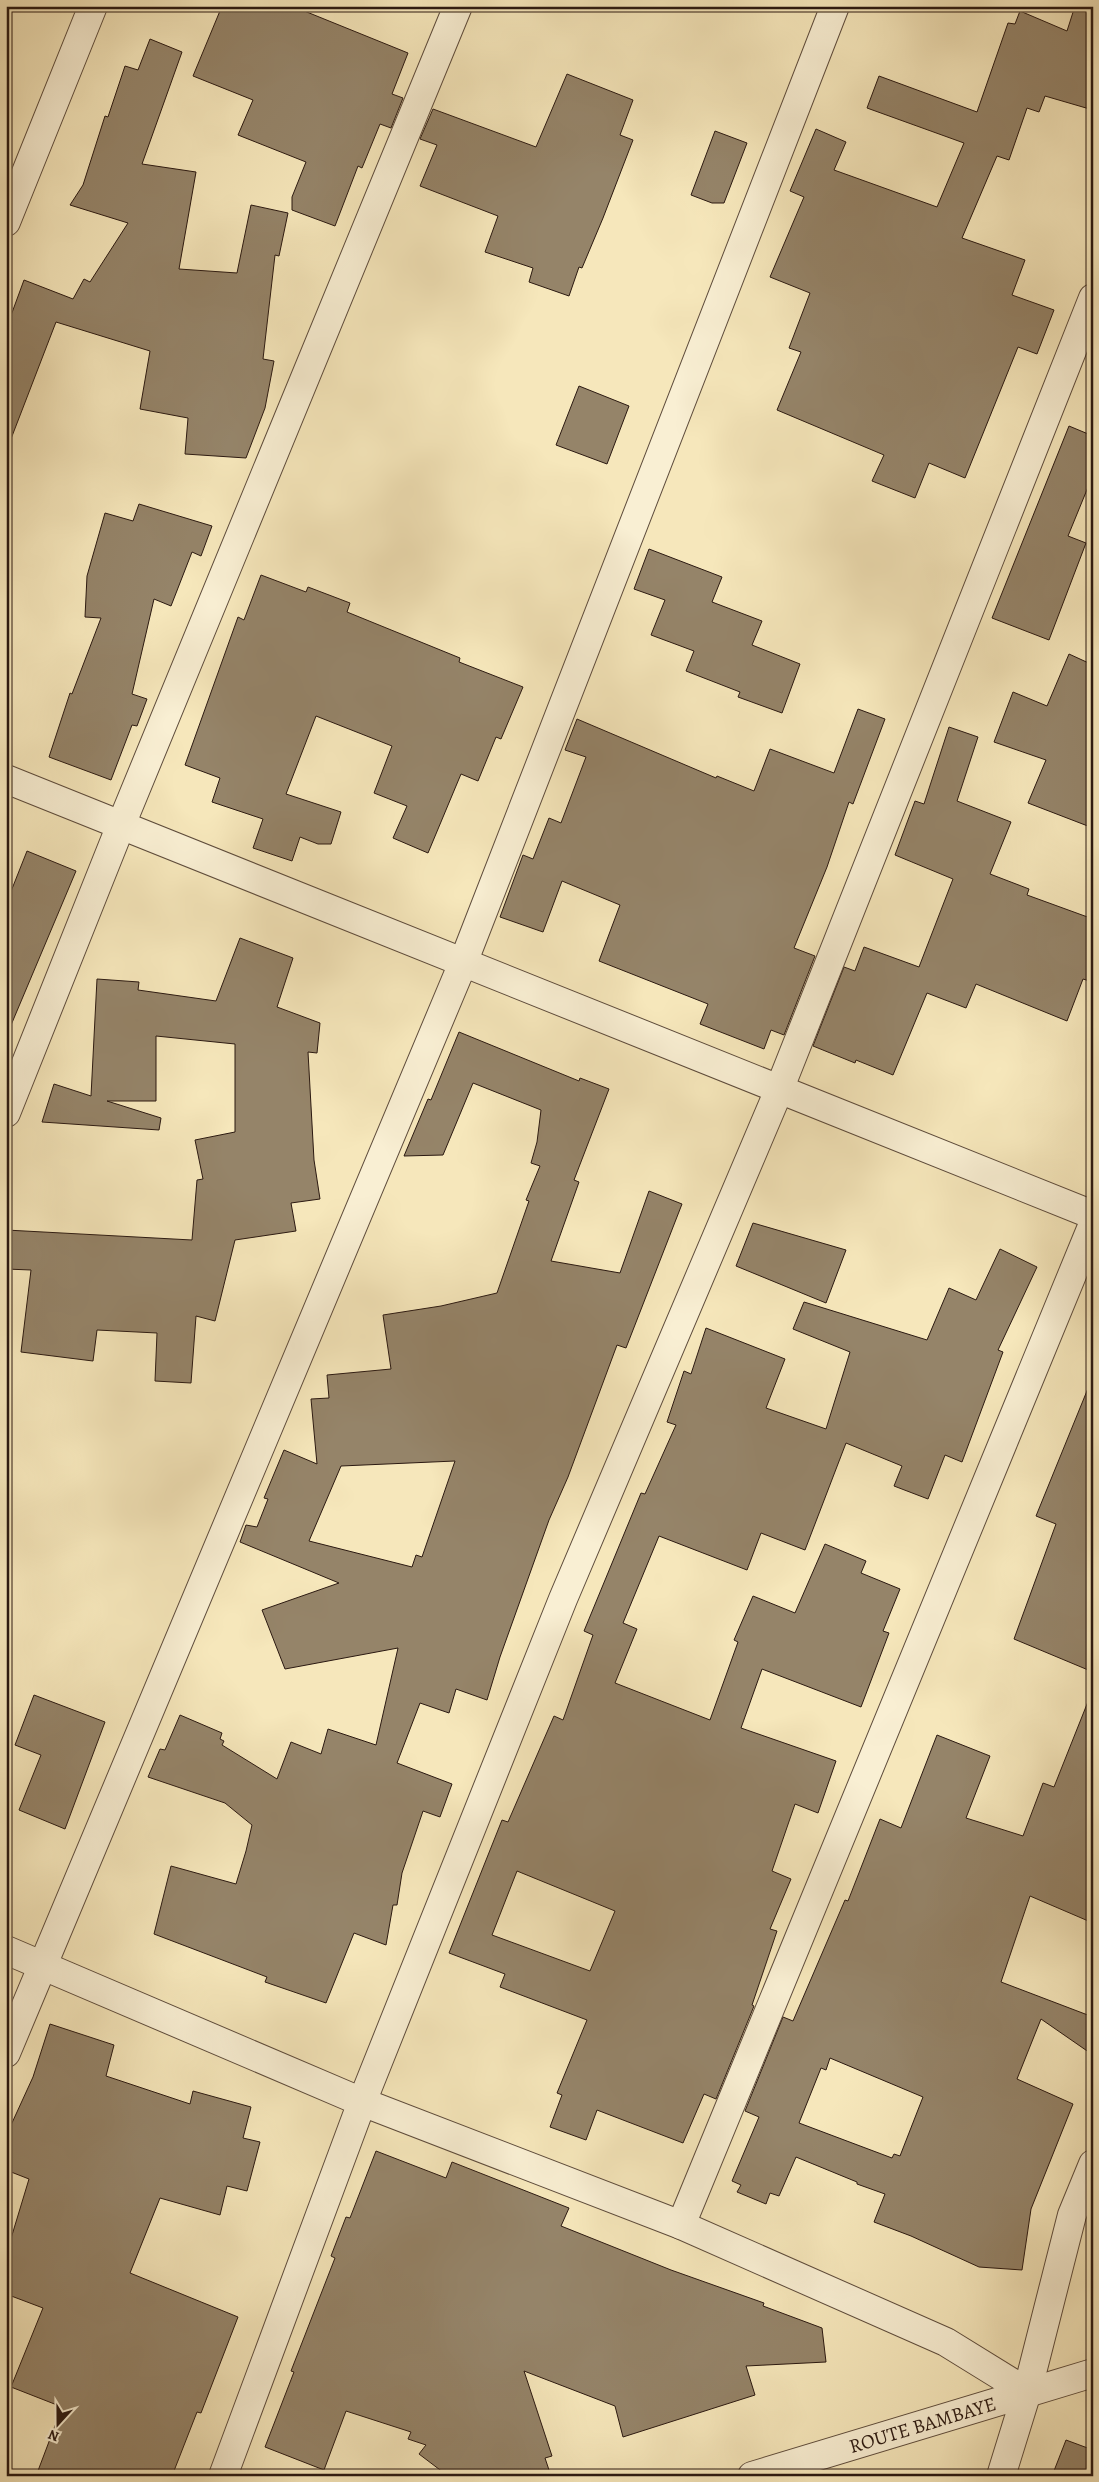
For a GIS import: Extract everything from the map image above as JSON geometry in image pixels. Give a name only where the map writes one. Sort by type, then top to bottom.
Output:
[{"type":"street","points":[[6,222],[93,6]]},
{"type":"street","points":[[6,1113],[121,825],[458,6]]},
{"type":"street","points":[[6,2052],[463,963],[835,6]]},
{"type":"street","points":[[223,2476],[362,2102],[564,1599],[779,1090],[1093,298]]},
{"type":"street","points":[[6,779],[1093,1215]]},
{"type":"street","points":[[680,2225],[1093,1224]]},
{"type":"street","points":[[6,1950],[362,2102],[680,2225],[946,2342],[1027,2392]]},
{"type":"street","points":[[1001,2476],[1027,2392],[1072,2215],[1093,2164]]},
{"type":"street","name":"ROUTE BAMBAYE","points":[[752,2476],[1093,2373]]},
{"type":"building","points":[[222,6],[292,6],[408,53],[392,94],[403,98],[391,128],[380,124],[362,168],[358,166],[335,226],[292,210],[292,197],[306,162],[238,135],[253,100],[193,76]]},
{"type":"building","points":[[1075,6],[1093,6],[1093,110],[1045,96],[1039,112],[1027,108],[1009,160],[997,156],[962,238],[1025,260],[1012,295],[1054,310],[1037,354],[1018,347],[965,478],[929,463],[915,498],[872,481],[884,455],[777,410],[801,352],[789,348],[810,293],[770,277],[804,197],[790,191],[816,129],[846,142],[834,170],[937,207],[964,143],[867,108],[879,76],[977,112],[1008,23],[1015,24],[1020,11],[1067,31]]},
{"type":"building","points":[[150,39],[182,52],[142,164],[196,172],[179,269],[237,273],[251,205],[288,213],[279,256],[275,255],[263,359],[274,361],[265,408],[246,458],[185,454],[188,418],[140,409],[150,351],[56,322],[9,444],[6,443],[6,329],[24,280],[73,299],[84,279],[90,282],[128,223],[70,205],[83,185],[105,116],[108,117],[125,66],[138,70]]},
{"type":"building","points":[[567,74],[633,100],[620,135],[633,140],[603,218],[582,268],[579,267],[569,296],[529,282],[533,268],[485,252],[498,216],[420,186],[437,145],[420,139],[433,109],[536,147]]},
{"type":"building","points":[[715,131],[747,143],[724,203],[712,203],[691,195]]},
{"type":"building","points":[[579,386],[629,406],[607,464],[556,445]]},
{"type":"building","points":[[1069,426],[1093,436],[1093,475],[1068,536],[1086,543],[1049,640],[992,618]]},
{"type":"building","points":[[139,504],[212,526],[201,556],[192,552],[171,606],[154,599],[132,694],[147,699],[137,726],[132,725],[111,780],[49,757],[70,693],[72,694],[101,618],[85,617],[87,576],[105,513],[133,521]]},
{"type":"building","points":[[649,549],[722,577],[712,602],[762,621],[752,645],[800,664],[782,713],[738,697],[740,692],[686,671],[694,651],[651,635],[665,600],[634,589]]},
{"type":"building","points":[[261,575],[306,592],[308,587],[350,603],[347,612],[460,658],[459,662],[523,687],[501,739],[496,737],[478,781],[461,774],[428,853],[393,838],[407,806],[374,793],[392,746],[316,716],[286,794],[341,812],[331,844],[318,844],[300,837],[292,861],[253,848],[263,819],[212,802],[220,778],[185,765],[238,617],[244,620]]},
{"type":"building","points":[[1069,654],[1093,665],[1093,828],[1028,803],[1046,760],[994,742],[1013,692],[1047,706]]},
{"type":"building","points":[[858,709],[885,719],[853,804],[849,802],[827,867],[794,948],[815,956],[784,1035],[771,1030],[764,1049],[700,1024],[708,1004],[599,961],[620,905],[562,881],[543,932],[500,917],[523,855],[533,859],[549,818],[561,823],[586,757],[565,750],[577,719],[716,778],[717,776],[754,791],[770,749],[834,773]]},
{"type":"building","points":[[949,727],[978,737],[957,801],[1011,822],[990,874],[1029,889],[1027,895],[1093,919],[1093,982],[1083,979],[1067,1021],[976,984],[966,1008],[927,993],[893,1075],[856,1060],[855,1063],[813,1046],[844,967],[855,971],[864,947],[919,967],[953,879],[895,855],[915,801],[924,804]]},
{"type":"building","points":[[27,851],[76,871],[6,1037],[6,904]]},
{"type":"building","points":[[240,938],[293,958],[277,1007],[320,1023],[317,1053],[308,1052],[314,1160],[320,1199],[291,1203],[296,1231],[235,1240],[215,1321],[196,1316],[191,1383],[155,1381],[157,1333],[97,1330],[93,1361],[21,1352],[31,1270],[6,1269],[6,1230],[192,1240],[197,1180],[203,1179],[195,1140],[235,1132],[235,1044],[156,1036],[156,1101],[107,1101],[161,1118],[159,1130],[42,1122],[54,1084],[91,1096],[97,979],[139,982],[138,990],[216,1001]]},
{"type":"building","points":[[459,1032],[579,1081],[580,1078],[609,1089],[574,1180],[579,1182],[551,1261],[620,1273],[649,1191],[682,1204],[626,1348],[617,1345],[568,1477],[549,1520],[500,1657],[487,1700],[456,1689],[449,1713],[420,1703],[397,1763],[452,1784],[440,1817],[423,1811],[402,1873],[397,1905],[393,1905],[386,1945],[354,1933],[326,2003],[265,1982],[267,1977],[154,1934],[171,1866],[236,1884],[252,1825],[225,1803],[148,1777],[160,1749],[165,1750],[180,1715],[222,1733],[220,1739],[224,1741],[222,1745],[277,1779],[291,1742],[321,1754],[328,1729],[376,1745],[398,1648],[285,1669],[262,1610],[339,1583],[240,1542],[246,1525],[257,1527],[268,1499],[264,1498],[284,1450],[317,1464],[311,1399],[329,1398],[327,1375],[391,1369],[383,1315],[441,1306],[497,1293],[529,1201],[526,1200],[540,1166],[531,1163],[537,1142],[541,1110],[473,1083],[443,1155],[404,1156],[428,1099],[431,1100]],"holes":[[[455,1461],[422,1557],[416,1555],[412,1567],[309,1541],[341,1466]]]},
{"type":"building","points":[[753,1223],[846,1250],[826,1303],[736,1266]]},
{"type":"building","points":[[1000,1249],[1037,1267],[998,1350],[1003,1352],[962,1462],[945,1455],[928,1499],[894,1486],[902,1466],[846,1443],[805,1550],[761,1533],[747,1570],[659,1536],[623,1623],[637,1629],[615,1683],[710,1720],[738,1642],[734,1640],[753,1596],[795,1613],[825,1544],[866,1561],[861,1573],[900,1589],[883,1631],[889,1633],[861,1707],[762,1669],[741,1728],[836,1761],[818,1813],[795,1804],[772,1871],[791,1879],[770,1929],[777,1931],[752,2005],[754,2006],[716,2099],[704,2094],[683,2143],[597,2110],[586,2140],[550,2127],[562,2095],[557,2093],[587,2020],[500,1987],[505,1974],[449,1953],[502,1820],[508,1822],[554,1716],[563,1720],[593,1635],[584,1631],[641,1493],[645,1494],[676,1425],[667,1422],[684,1371],[691,1374],[706,1328],[785,1359],[766,1408],[826,1429],[850,1352],[793,1329],[804,1302],[927,1340],[949,1288],[976,1300]],"holes":[[[517,1871],[615,1911],[590,1971],[492,1935]]]},
{"type":"building","points":[[1091,1381],[1093,1382],[1093,1672],[1014,1639],[1056,1524],[1036,1516]]},
{"type":"building","points":[[1091,1694],[1093,1923],[1030,1896],[1001,1982],[1093,2017],[1093,2055],[1041,2019],[1017,2079],[1073,2104],[1031,2209],[1022,2270],[979,2267],[911,2236],[874,2222],[885,2194],[857,2184],[857,2182],[796,2157],[779,2196],[770,2193],[766,2204],[737,2192],[741,2185],[732,2181],[759,2117],[745,2111],[783,2017],[793,2021],[845,1900],[848,1901],[880,1819],[901,1828],[937,1735],[990,1756],[966,1818],[1023,1836],[1043,1783],[1054,1787]],"holes":[[[830,2058],[923,2097],[900,2156],[894,2154],[892,2158],[799,2123],[821,2068],[826,2070]]]},
{"type":"building","points":[[34,1695],[105,1722],[65,1829],[19,1810],[41,1755],[15,1745]]},
{"type":"building","points":[[50,2024],[114,2045],[106,2076],[190,2104],[193,2091],[251,2107],[243,2138],[260,2142],[247,2191],[227,2186],[220,2215],[160,2198],[130,2273],[238,2317],[201,2413],[197,2412],[172,2476],[36,2476],[61,2410],[56,2407],[57,2405],[11,2387],[43,2308],[6,2294],[6,2255],[29,2179],[6,2170],[6,2136],[33,2077]]},
{"type":"building","points":[[376,2151],[446,2178],[452,2162],[569,2208],[561,2226],[671,2270],[764,2303],[763,2306],[822,2328],[826,2362],[746,2366],[755,2395],[623,2437],[615,2406],[524,2371],[552,2456],[545,2458],[551,2476],[448,2476],[419,2454],[426,2445],[408,2439],[411,2432],[346,2411],[324,2470],[265,2447],[294,2372],[291,2371],[335,2258],[331,2256],[346,2217],[350,2218]]},
{"type":"building","points":[[1066,2440],[1093,2450],[1093,2476],[1052,2476]]}]
